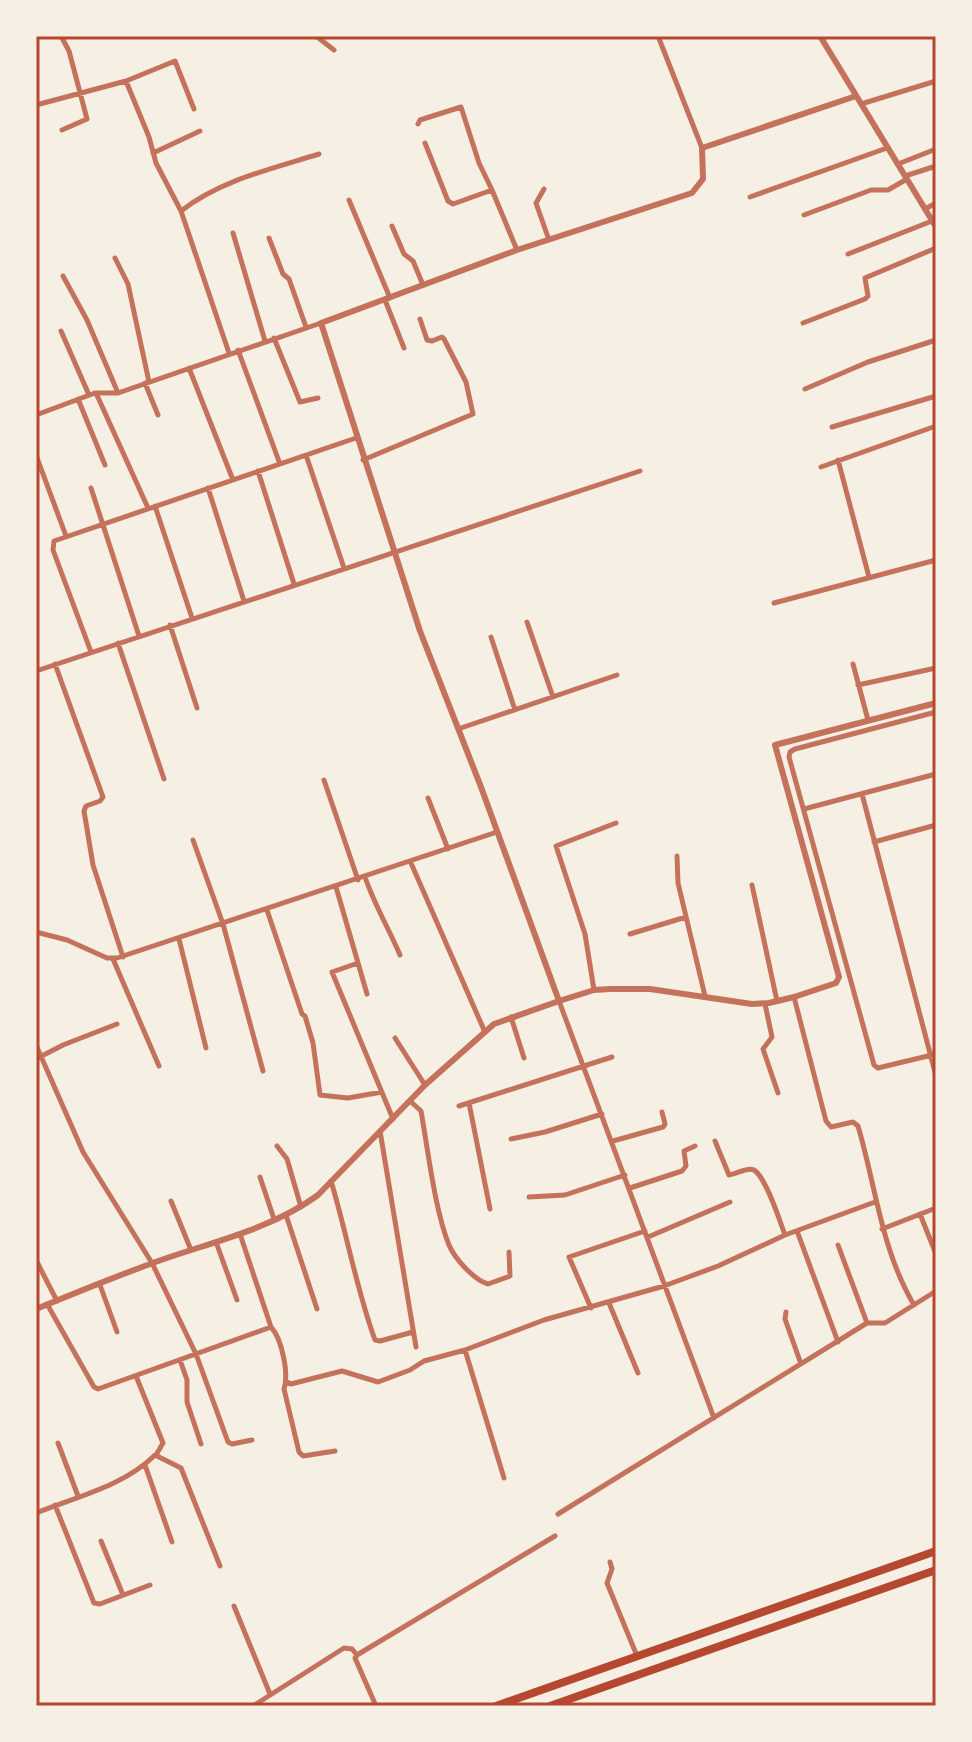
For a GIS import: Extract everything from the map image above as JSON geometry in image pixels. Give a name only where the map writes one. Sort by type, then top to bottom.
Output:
[{"type":"highway","points":[[496,1706],[936,1551]]},
{"type":"highway","points":[[550,1706],[936,1570]]},
{"type":"highway","points":[[757,1615],[763,1630]]},
{"type":"street","points":[[61,36],[69,51],[87,120],[62,130]]},
{"type":"street","points":[[316,36],[334,50]]},
{"type":"street","points":[[36,415],[92,394],[118,393],[321,323],[517,250],[692,193],[703,179],[702,148],[658,36]]},
{"type":"street","points":[[820,36],[934,224],[848,254]]},
{"type":"street","points":[[36,105],[126,81],[175,61],[194,109]]},
{"type":"street","points":[[126,81],[142,117],[159,171],[181,211],[229,353]]},
{"type":"street","points":[[861,104],[936,81]]},
{"type":"street","points":[[702,148],[856,96]]},
{"type":"street","points":[[418,124],[420,120],[461,107],[479,163],[517,250]]},
{"type":"street","points":[[153,153],[200,131]]},
{"type":"street","points":[[425,143],[450,203],[492,190]]},
{"type":"street","points":[[750,197],[887,148]]},
{"type":"street","points":[[898,164],[936,149]]},
{"type":"street","points":[[181,211],[201,195],[225,184],[319,154]]},
{"type":"street","points":[[804,215],[871,190],[888,190],[906,178],[933,167]]},
{"type":"street","points":[[544,189],[536,203],[549,240]]},
{"type":"street","points":[[349,200],[404,348]]},
{"type":"street","points":[[925,209],[936,203]]},
{"type":"street","points":[[392,226],[404,254],[413,261],[423,286]]},
{"type":"street","points":[[233,233],[265,341]]},
{"type":"street","points":[[269,238],[283,274],[289,279],[306,327]]},
{"type":"street","points":[[803,323],[865,299],[868,296],[865,278],[936,248]]},
{"type":"street","points":[[115,258],[128,284],[147,382],[158,415]]},
{"type":"street","points":[[63,276],[87,320],[118,393]]},
{"type":"street","points":[[363,460],[473,414],[466,382],[444,339],[440,337],[429,341],[420,319]]},
{"type":"street","points":[[321,323],[393,553],[714,1418]]},
{"type":"street","points":[[61,331],[92,394],[112,425],[124,460],[152,507],[192,618]]},
{"type":"street","points":[[274,338],[300,402],[318,398]]},
{"type":"street","points":[[805,389],[868,362],[936,340]]},
{"type":"street","points":[[238,350],[280,464]]},
{"type":"street","points":[[189,368],[233,480]]},
{"type":"street","points":[[832,427],[936,396]]},
{"type":"street","points":[[78,399],[105,465]]},
{"type":"street","points":[[821,467],[936,426]]},
{"type":"street","points":[[91,652],[52,543],[356,438]]},
{"type":"street","points":[[36,455],[66,536]]},
{"type":"street","points":[[306,455],[344,568]]},
{"type":"street","points":[[838,460],[869,577]]},
{"type":"street","points":[[258,471],[294,584]]},
{"type":"street","points":[[36,671],[640,471]]},
{"type":"street","points":[[91,488],[139,636]]},
{"type":"street","points":[[208,488],[244,601]]},
{"type":"street","points":[[774,603],[936,560]]},
{"type":"street","points":[[527,622],[553,697]]},
{"type":"street","points":[[170,625],[197,708]]},
{"type":"street","points":[[491,637],[515,710]]},
{"type":"street","points":[[118,643],[164,779]]},
{"type":"street","points":[[55,664],[103,797],[86,806],[84,811],[91,855],[123,957]]},
{"type":"street","points":[[853,664],[868,720]]},
{"type":"street","points":[[858,685],[936,668]]},
{"type":"street","points":[[458,729],[617,675]]},
{"type":"street","points":[[36,1309],[152,1263],[240,1234],[301,1207],[484,1030],[511,1017],[594,990],[650,989],[765,1004],[836,983],[839,977],[775,745],[936,703]]},
{"type":"street","points":[[933,1054],[878,1068],[874,1065],[789,757],[792,750],[936,712]]},
{"type":"street","points":[[804,809],[936,774]]},
{"type":"street","points":[[324,780],[361,878],[377,913],[385,920],[400,955]]},
{"type":"street","points":[[862,794],[933,1054],[936,1076]]},
{"type":"street","points":[[428,798],[448,849]]},
{"type":"street","points":[[594,990],[585,934],[556,846],[616,823]]},
{"type":"street","points":[[874,842],[936,825]]},
{"type":"street","points":[[36,932],[67,940],[112,958],[123,957],[498,832]]},
{"type":"street","points":[[193,840],[223,924],[263,1071]]},
{"type":"street","points":[[677,856],[678,883],[705,996]]},
{"type":"street","points":[[411,863],[484,1030]]},
{"type":"street","points":[[752,885],[777,1001]]},
{"type":"street","points":[[336,887],[367,994]]},
{"type":"street","points":[[267,910],[310,1031],[320,1095],[348,1098],[382,1092]]},
{"type":"street","points":[[630,934],[686,917]]},
{"type":"street","points":[[179,939],[206,1048]]},
{"type":"street","points":[[112,958],[159,1066]]},
{"type":"street","points":[[358,963],[332,971],[393,1119]]},
{"type":"street","points":[[794,997],[826,1121],[831,1127],[849,1123],[858,1126],[882,1229],[898,1277],[914,1305]]},
{"type":"street","points":[[765,1004],[772,1037],[763,1049],[778,1093]]},
{"type":"street","points":[[511,1017],[524,1058]]},
{"type":"street","points":[[38,1058],[117,1024]]},
{"type":"street","points":[[395,1038],[425,1085]]},
{"type":"street","points":[[36,1045],[38,1058],[83,1152],[152,1263],[196,1354],[228,1442],[252,1440]]},
{"type":"street","points":[[459,1106],[612,1057]]},
{"type":"street","points":[[410,1101],[421,1111],[439,1207],[451,1248],[474,1276],[488,1284],[510,1276],[509,1252]]},
{"type":"street","points":[[469,1103],[490,1209]]},
{"type":"street","points":[[613,1141],[663,1127],[662,1112]]},
{"type":"street","points":[[511,1139],[602,1114]]},
{"type":"street","points":[[380,1130],[416,1347]]},
{"type":"street","points":[[715,1141],[729,1175],[750,1169],[755,1171],[765,1185],[785,1235]]},
{"type":"street","points":[[277,1146],[287,1159],[301,1207]]},
{"type":"street","points":[[630,1188],[682,1171],[686,1166],[684,1151],[695,1146]]},
{"type":"street","points":[[529,1197],[565,1195],[625,1175]]},
{"type":"street","points":[[260,1177],[274,1219]]},
{"type":"street","points":[[331,1180],[349,1241],[359,1293],[375,1340],[413,1332]]},
{"type":"street","points":[[171,1201],[191,1250]]},
{"type":"street","points":[[591,1308],[569,1257],[646,1234],[730,1202]]},
{"type":"street","points":[[287,1382],[291,1384],[342,1371],[378,1382],[424,1361],[465,1350],[544,1320],[664,1286],[718,1266],[785,1235],[875,1202]]},
{"type":"street","points":[[882,1229],[936,1208]]},
{"type":"street","points":[[920,1214],[936,1254]]},
{"type":"street","points":[[286,1215],[317,1309]]},
{"type":"street","points":[[797,1231],[838,1342]]},
{"type":"street","points":[[240,1234],[271,1327],[278,1337],[287,1382],[284,1389],[299,1452],[303,1456],[335,1451]]},
{"type":"street","points":[[216,1242],[237,1300]]},
{"type":"street","points":[[838,1245],[867,1323]]},
{"type":"street","points":[[36,1260],[57,1301]]},
{"type":"street","points":[[100,1285],[117,1332]]},
{"type":"street","points":[[558,1514],[867,1323],[883,1324],[936,1291]]},
{"type":"street","points":[[609,1303],[638,1373]]},
{"type":"street","points":[[47,1304],[94,1387],[102,1389],[271,1327]]},
{"type":"street","points":[[786,1312],[785,1319],[801,1364]]},
{"type":"street","points":[[465,1350],[504,1478]]},
{"type":"street","points":[[180,1360],[187,1380],[188,1403],[201,1444]]},
{"type":"street","points":[[36,1513],[117,1482],[156,1455],[163,1443],[136,1376]]},
{"type":"street","points":[[58,1443],[78,1496]]},
{"type":"street","points":[[156,1455],[181,1468],[220,1566]]},
{"type":"street","points":[[145,1465],[172,1542]]},
{"type":"street","points":[[55,1505],[94,1603],[100,1604],[150,1585]]},
{"type":"street","points":[[376,1706],[355,1658],[357,1655],[555,1536]]},
{"type":"street","points":[[101,1541],[123,1595]]},
{"type":"street","points":[[610,1562],[612,1569],[607,1583],[637,1656]]},
{"type":"street","points":[[234,1606],[270,1694]]},
{"type":"street","points":[[253,1706],[344,1648],[352,1649],[357,1655]]}]
